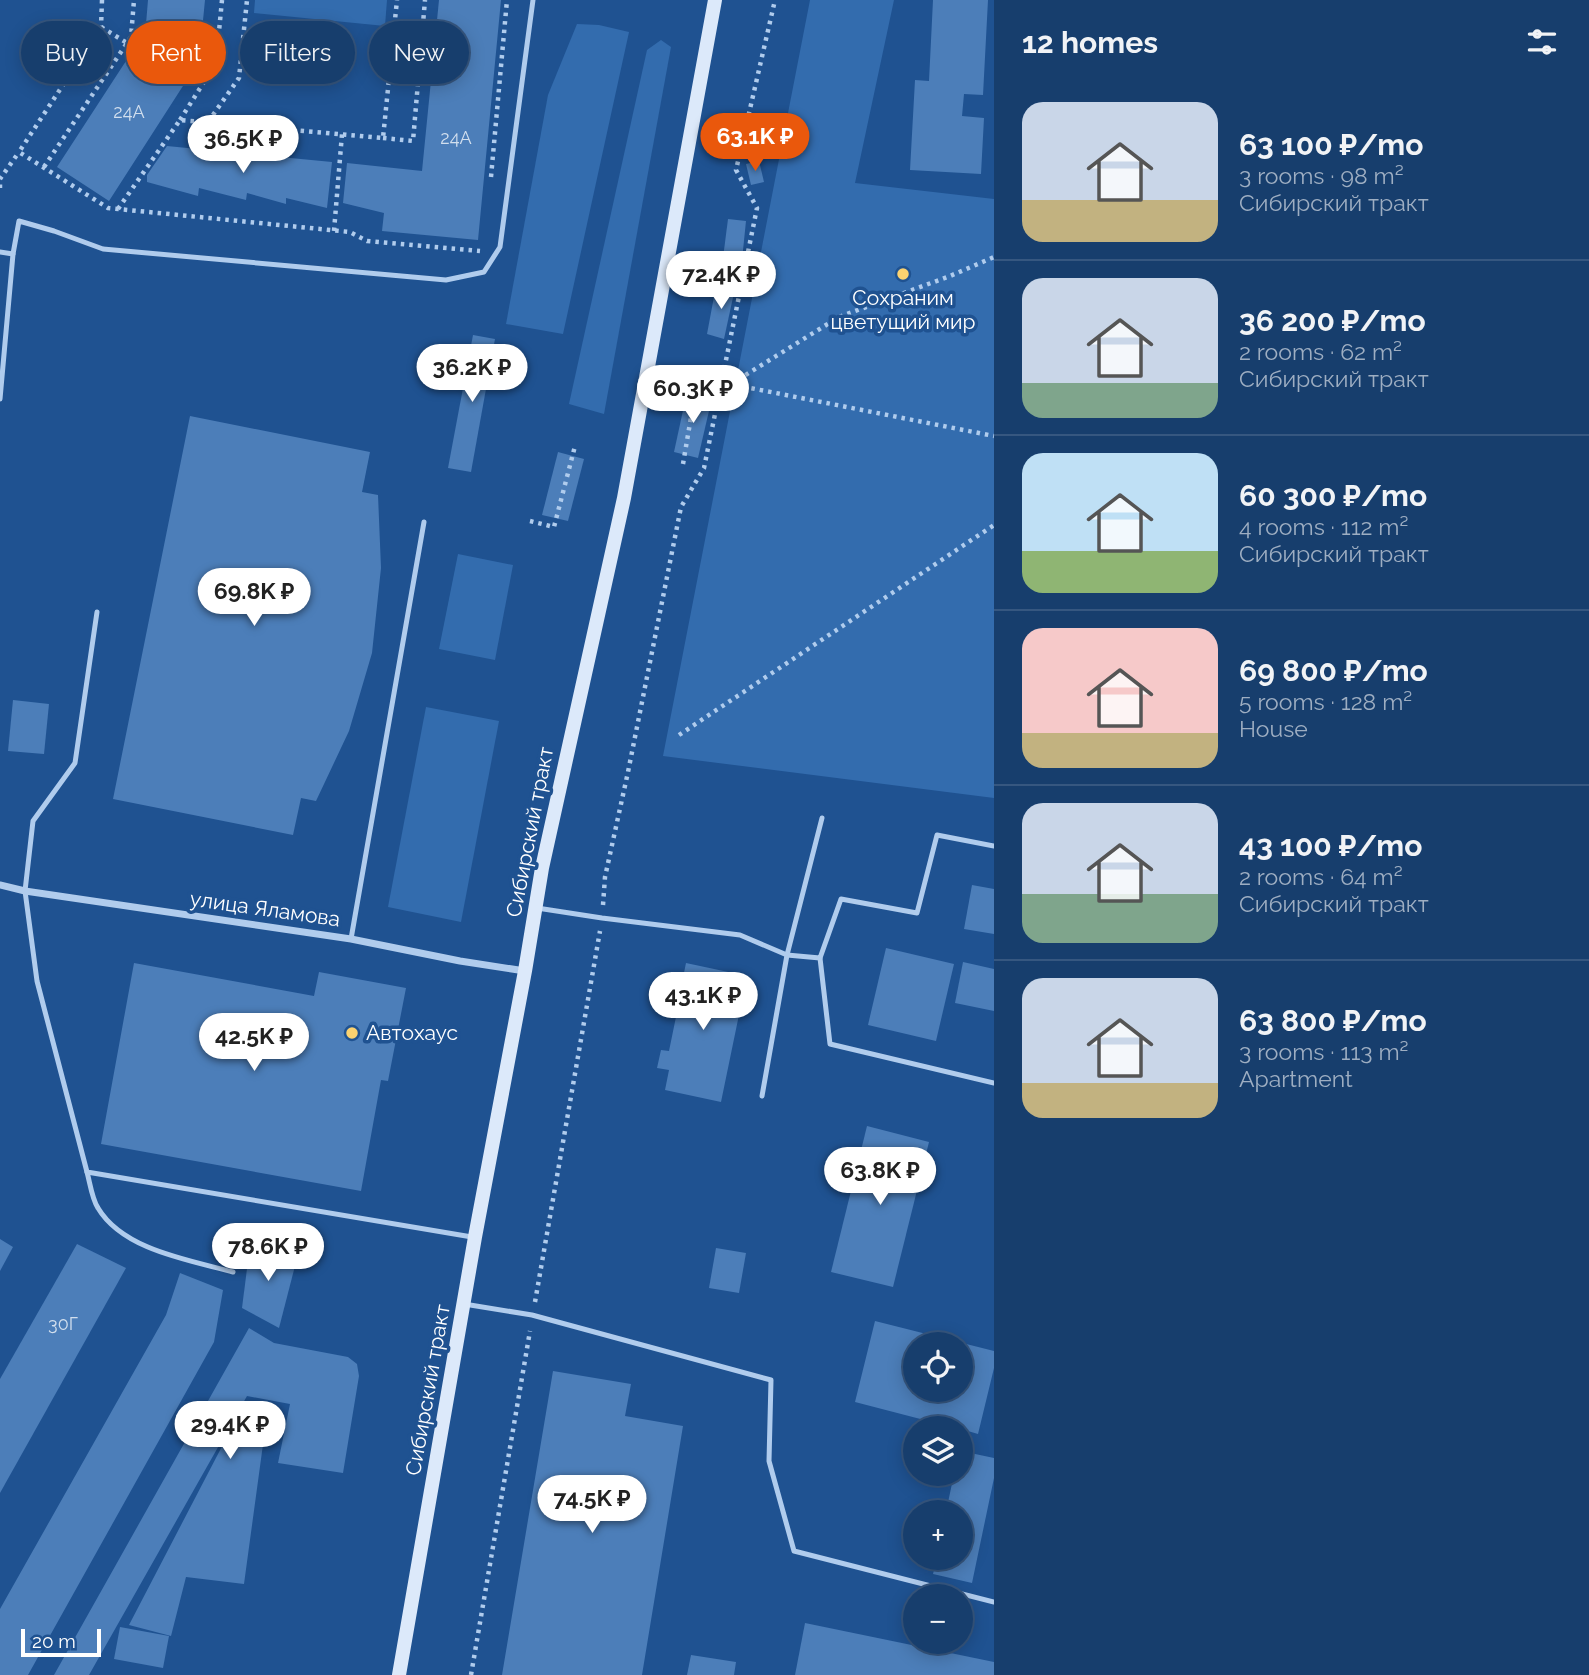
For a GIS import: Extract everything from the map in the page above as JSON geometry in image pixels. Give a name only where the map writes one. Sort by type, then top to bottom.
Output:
[{"type":"main road","name":"Сибирский тракт","points":[[399,1675],[545,855],[624,498],[715,0]]},
{"type":"street","name":"улица Яламова","points":[[0,885],[25,891],[351,939],[525,971]]},
{"type":"lane","points":[[0,399],[13,254],[19,221],[103,249],[446,280],[484,272],[500,247],[533,0]]},
{"type":"lane","points":[[0,253],[13,254]]},
{"type":"lane","points":[[351,939],[424,522]]},
{"type":"lane","points":[[97,612],[75,763],[33,821],[25,891],[37,981],[97,1208],[121,1234],[159,1252],[233,1272]]},
{"type":"lane","points":[[762,1096],[788,956],[822,818]]},
{"type":"lane","points":[[994,846],[937,835],[917,913],[841,899],[820,958],[830,1044],[994,1083]]},
{"type":"lane","points":[[536,908],[740,934],[788,956],[820,958]]},
{"type":"lane","points":[[87,1172],[475,1237]]},
{"type":"lane","points":[[464,1304],[532,1315],[771,1380],[769,1461],[794,1551],[994,1602]]},
{"type":"path","points":[[101,21],[103,0]]},
{"type":"path","points":[[132,21],[134,0]]},
{"type":"path","points":[[118,209],[216,63],[222,0]]},
{"type":"path","points":[[207,122],[239,78],[247,0]]},
{"type":"path","points":[[383,138],[397,0]]},
{"type":"path","points":[[180,120],[413,141],[425,0]]},
{"type":"path","points":[[490,185],[507,0]]},
{"type":"path","points":[[471,1675],[602,918],[604,877],[628,772],[681,507],[704,468],[757,208],[736,170],[775,0]]},
{"type":"path","points":[[44,167],[126,44]]},
{"type":"path","points":[[0,188],[0,179],[64,84]]},
{"type":"path","points":[[334,231],[342,134]]},
{"type":"path","points":[[19,152],[108,208],[350,232],[367,241],[484,251]]},
{"type":"path","points":[[0,167],[8,167]]},
{"type":"path","points":[[683,464],[696,388],[720,392],[839,317],[994,257]]},
{"type":"path","points":[[730,384],[994,436]]},
{"type":"path","points":[[530,521],[554,527],[575,446]]},
{"type":"path","points":[[679,735],[994,525]]},
{"type":"shaded area","points":[[255,0],[387,0],[385,21],[369,21],[369,24],[254,13]]},
{"type":"shaded area","points":[[810,0],[894,0],[855,183],[994,199],[994,798],[663,756]]},
{"type":"shaded area","points":[[577,24],[599,25],[629,32],[563,334],[506,324],[548,95]]},
{"type":"shaded area","points":[[661,40],[671,47],[604,414],[569,404],[647,50]]},
{"type":"shaded area","points":[[458,554],[513,565],[495,660],[439,649]]},
{"type":"shaded area","points":[[426,707],[499,721],[461,922],[388,907]]},
{"type":"building","points":[[148,0],[205,0],[203,21],[146,21]]},
{"type":"building","points":[[439,0],[501,0],[478,240],[382,231],[384,213],[343,203],[347,163],[422,171],[431,84],[469,84],[469,21],[437,21]]},
{"type":"building","points":[[933,0],[988,0],[983,95],[964,94],[962,116],[984,118],[981,174],[910,170],[915,80],[929,81]]},
{"type":"building","points":[[126,61],[126,84],[184,84],[109,201],[57,167]]},
{"type":"building","points":[[167,146],[332,162],[327,208],[286,198],[286,204],[247,193],[246,200],[199,188],[198,196],[147,182],[147,175]]},
{"type":"building","points":[[759,161],[764,182],[751,185],[746,164]]},
{"type":"building","points":[[728,219],[746,221],[742,260],[723,258]]},
{"type":"building","points":[[716,286],[735,288],[724,339],[707,334]]},
{"type":"building","points":[[473,335],[495,339],[471,472],[448,468]]},
{"type":"building","points":[[687,392],[712,398],[698,458],[674,452]]},
{"type":"building","points":[[190,416],[370,452],[362,492],[378,495],[381,568],[372,653],[349,731],[316,801],[301,798],[293,835],[113,799]]},
{"type":"building","points":[[558,452],[584,459],[568,521],[542,515]]},
{"type":"building","points":[[13,700],[49,704],[44,754],[8,751]]},
{"type":"building","points":[[972,885],[994,889],[994,934],[964,929]]},
{"type":"building","points":[[886,948],[954,964],[936,1041],[868,1025]]},
{"type":"building","points":[[963,962],[994,969],[994,1011],[955,1003]]},
{"type":"building","points":[[134,963],[314,996],[319,972],[406,988],[388,1081],[381,1080],[361,1191],[101,1144]]},
{"type":"building","points":[[686,963],[747,976],[721,1102],[665,1090],[669,1070],[657,1068],[661,1050],[669,1051],[677,1012],[668,1010],[672,991],[680,992]]},
{"type":"building","points":[[867,1126],[929,1142],[893,1287],[831,1272]]},
{"type":"building","points":[[0,1239],[13,1247],[0,1271]]},
{"type":"building","points":[[77,1244],[126,1268],[0,1493],[0,1379]]},
{"type":"building","points":[[250,1245],[288,1250],[296,1262],[279,1328],[242,1308]]},
{"type":"building","points":[[716,1248],[746,1253],[739,1293],[709,1288]]},
{"type":"building","points":[[180,1273],[223,1290],[214,1342],[28,1675],[0,1675],[0,1609],[166,1315]]},
{"type":"building","points":[[875,1321],[919,1332],[903,1332],[903,1402],[973,1402],[973,1346],[994,1351],[994,1368],[978,1434],[973,1433],[973,1416],[909,1416],[855,1402]]},
{"type":"building","points":[[249,1328],[274,1343],[348,1357],[357,1364],[359,1376],[343,1473],[278,1463],[290,1404],[247,1396],[89,1675],[54,1675]]},
{"type":"building","points":[[553,1371],[631,1384],[625,1416],[683,1426],[642,1675],[502,1675]]},
{"type":"building","points":[[230,1431],[264,1437],[244,1584],[186,1577],[171,1636],[129,1625]]},
{"type":"building","points":[[973,1454],[994,1458],[994,1478],[972,1583],[933,1574],[934,1570],[973,1570],[973,1500],[949,1500],[951,1486],[973,1486]]},
{"type":"building","points":[[805,1623],[903,1643],[903,1654],[955,1654],[994,1662],[994,1675],[795,1675]]},
{"type":"building","points":[[120,1627],[169,1636],[163,1668],[114,1659]]},
{"type":"building","points":[[691,1655],[736,1662],[734,1675],[687,1675]]},
{"type":"place","name":"Сохраним цветущий мир","points":[[903,274]]},
{"type":"place","name":"Автохаус","points":[[352,1033]]}]
